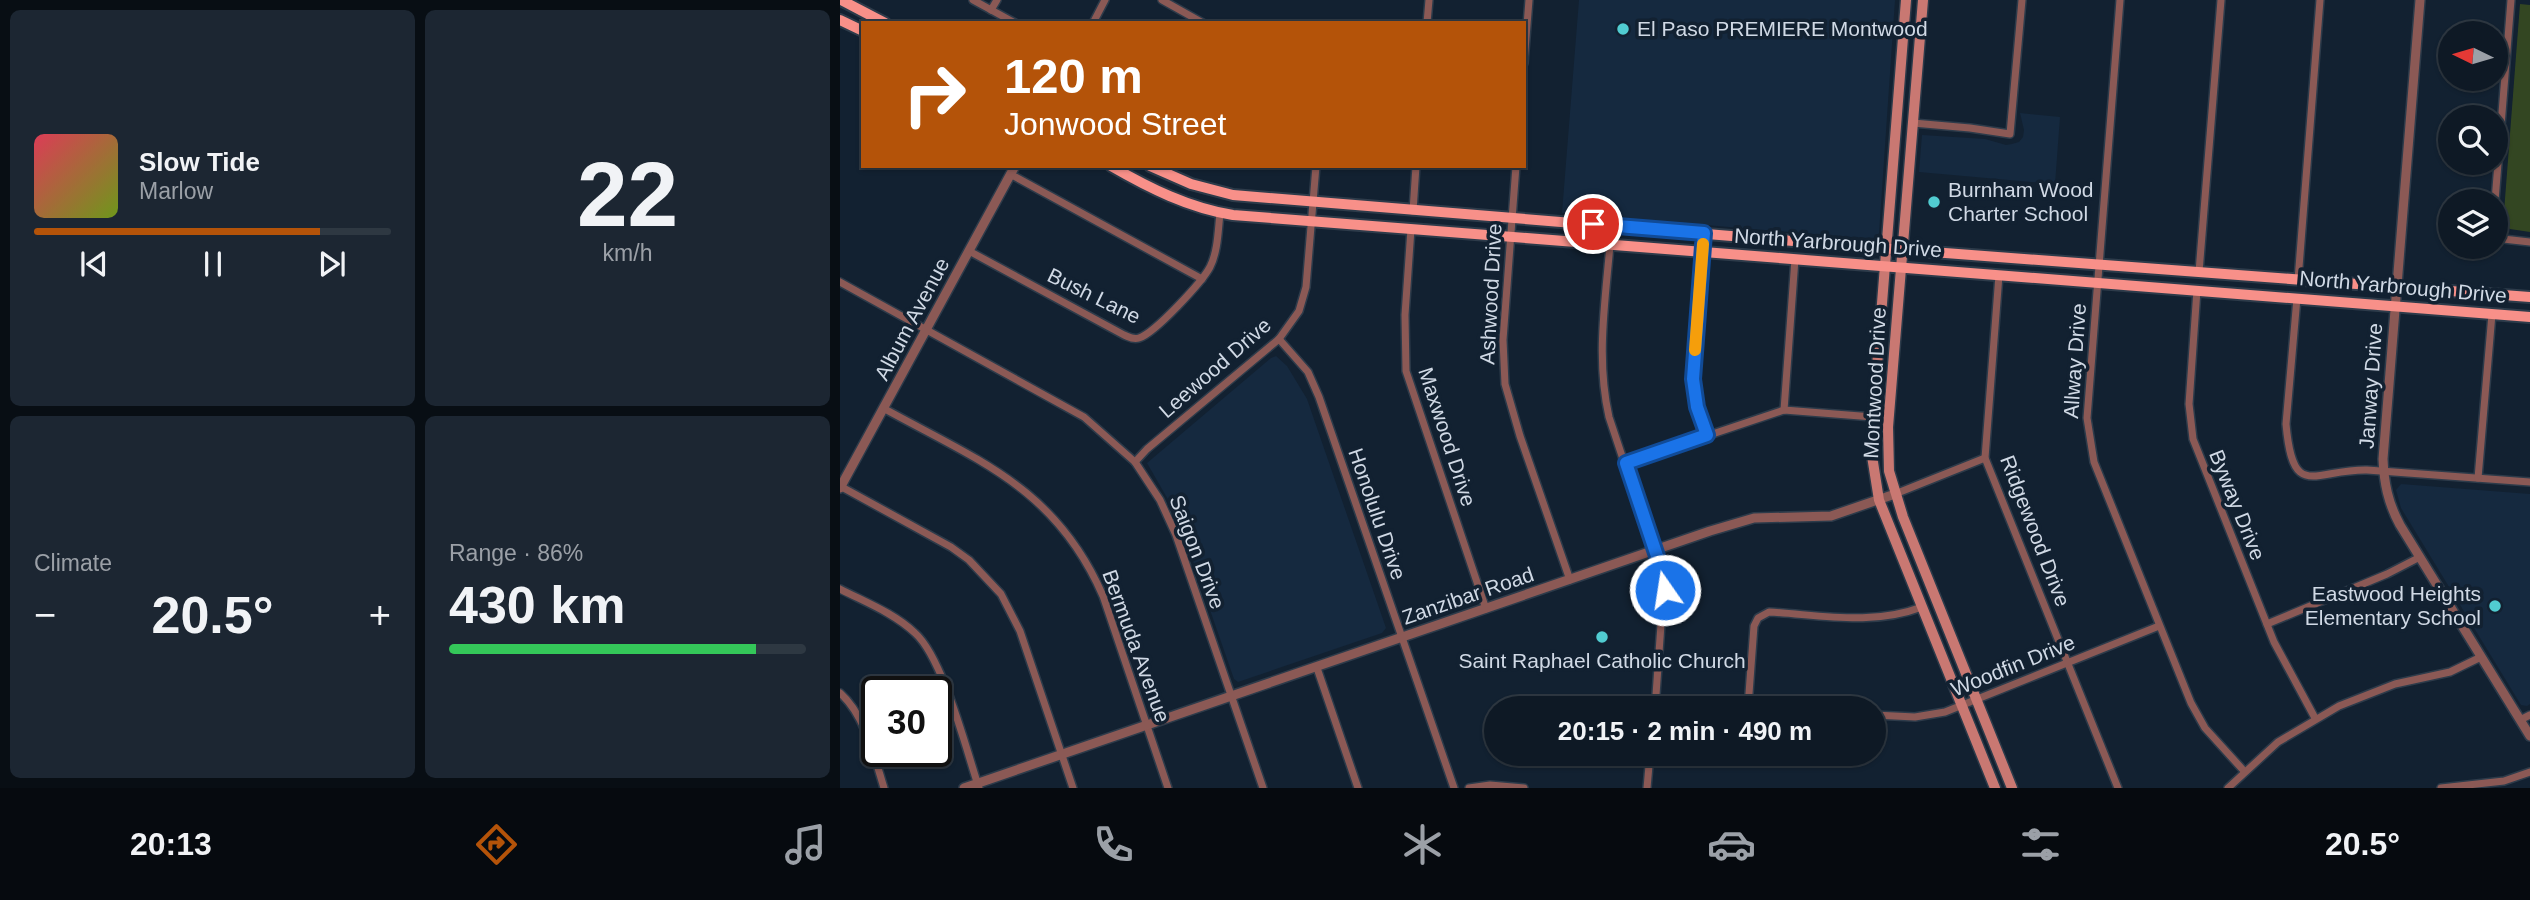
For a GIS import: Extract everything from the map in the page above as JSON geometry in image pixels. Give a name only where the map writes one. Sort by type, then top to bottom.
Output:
[{"type":"main road","points":[[841,0],[881,21]]},
{"type":"main road","name":"Montwood Drive","points":[[1906,0],[1872,456],[1879,499],[1995,788]]},
{"type":"main road","name":"Montwood Drive","points":[[1923,0],[1887,450],[1895,494],[2012,788]]},
{"type":"main road","points":[[840,20],[861,30]]},
{"type":"main road","name":"North Yarbrough Drive","points":[[1115,168],[1162,193],[1220,213],[2530,317]]},
{"type":"main road","name":"North Yarbrough Drive","points":[[1154,168],[1171,177],[1233,195],[1888,249],[2530,297]]},
{"type":"street","points":[[973,0],[1011,21]]},
{"type":"street","points":[[991,10],[997,0]]},
{"type":"street","points":[[1094,21],[1105,0]]},
{"type":"street","points":[[1162,0],[1199,21]]},
{"type":"street","points":[[1427,21],[1429,0]]},
{"type":"street","points":[[1526,38],[1529,0]]},
{"type":"street","points":[[1913,123],[2010,134],[2021,0]]},
{"type":"street","name":"Allway Drive","points":[[2120,0],[2087,418],[2091,447],[2094,462],[2197,715],[2211,737],[2244,771]]},
{"type":"street","points":[[2199,272],[2221,0]]},
{"type":"street","points":[[2298,280],[2320,0]]},
{"type":"street","name":"Janway Drive","points":[[2420,0],[2384,472],[2392,510],[2530,736]]},
{"type":"street","points":[[2496,189],[2511,0]]},
{"type":"street","name":"Leewood Drive","points":[[1135,462],[1279,339],[1299,312],[1304,296],[1317,168]]},
{"type":"street","points":[[1413,211],[1416,168]]},
{"type":"street","name":"Ashwood Drive","points":[[1516,168],[1503,348],[1505,384],[1520,436],[1570,580]]},
{"type":"street","points":[[1013,170],[1202,279]]},
{"type":"street","name":"Album Avenue","points":[[840,487],[1013,170]]},
{"type":"street","name":"Bush Lane","points":[[969,251],[1133,339],[1144,335],[1182,301],[1211,266],[1220,213]]},
{"type":"street","name":"Maxwood Drive","points":[[1411,229],[1405,315],[1406,371],[1410,390],[1486,609]]},
{"type":"street","points":[[1704,233],[1693,379],[1697,407],[1707,435]]},
{"type":"street","points":[[2508,240],[2530,242]]},
{"type":"street","points":[[1610,245],[1601,373],[1609,417],[1661,568],[1665,590],[1656,696]]},
{"type":"street","points":[[1784,410],[1795,259]]},
{"type":"street","name":"Ridgewood Drive","points":[[1999,275],[1985,458],[2118,788]]},
{"type":"street","name":"Saigon Drive","points":[[840,282],[1084,417],[1135,462],[1170,520],[1263,788]]},
{"type":"street","name":"Byway Drive","points":[[2197,290],[2189,389],[2190,429],[2203,468],[2280,655],[2315,718]]},
{"type":"street","points":[[2297,298],[2286,424],[2294,463],[2303,474],[2312,477],[2346,471],[2384,472],[2530,482]]},
{"type":"street","points":[[2478,478],[2491,314]]},
{"type":"street","name":"Honolulu Drive","points":[[1279,339],[1308,372],[1319,397],[1454,788]]},
{"type":"street","name":"Bermuda Avenue","points":[[883,408],[1005,475],[1036,500],[1070,538],[1103,596],[1168,788]]},
{"type":"street","points":[[1626,463],[1784,410],[1873,417]]},
{"type":"street","name":"Zanzibar Road","points":[[964,788],[978,786],[1062,754],[1654,550],[1754,518],[1831,516],[1985,458]]},
{"type":"street","points":[[840,487],[951,547],[969,560],[1001,594],[1015,617],[1073,788]]},
{"type":"street","points":[[2267,624],[2377,579],[2420,557]]},
{"type":"street","points":[[840,589],[896,619],[926,644],[940,674],[978,786]]},
{"type":"street","points":[[1749,696],[1754,626],[1760,616],[1769,612],[1882,619],[1922,607]]},
{"type":"street","name":"Woodfin Drive","points":[[1886,716],[1915,717],[1937,714],[1978,701],[2159,626]]},
{"type":"street","points":[[2228,788],[2278,742],[2315,718],[2369,693],[2395,684],[2450,672],[2481,657]]},
{"type":"street","points":[[1317,668],[1358,788]]},
{"type":"street","points":[[840,692],[858,715],[884,788]]},
{"type":"street","points":[[2520,720],[2530,715]]},
{"type":"street","points":[[1647,788],[1649,766]]},
{"type":"street","points":[[2441,788],[2504,781],[2530,772]]},
{"type":"street","points":[[1469,788],[1490,785],[1524,788]]},
{"type":"shaded area","points":[[1579,0],[1895,0],[1879,233],[1874,239],[1562,213]]},
{"type":"shaded area","points":[[2020,113],[2060,117],[2055,184],[1919,172],[1922,135],[1985,139],[2012,144],[2023,137]]},
{"type":"shaded area","points":[[1276,356],[1287,366],[1307,399],[1386,628],[1382,633],[1238,682],[1234,679],[1177,515],[1147,463]]},
{"type":"shaded area","name":"Eastwood Heights Elementary School","points":[[2401,484],[2530,494],[2530,704],[2527,706],[2521,705],[2401,508],[2396,490]]},
{"type":"green space","points":[[2520,4],[2530,5],[2530,232],[2508,228],[2508,189],[2506,189]]},
{"type":"slow traffic","points":[[1695,350],[1703,244]]},
{"type":"place","name":"El Paso PREMIERE Montwood","points":[[1623,29]]},
{"type":"place","name":"Burnham Wood Charter School","points":[[1934,202]]},
{"type":"place","name":"Eastwood Heights Elementary School","points":[[2495,606]]},
{"type":"place","name":"Saint Raphael Catholic Church","points":[[1602,637]]},
{"type":"route","points":[[1593,224],[1704,233],[1693,379],[1697,407],[1707,435],[1626,463],[1661,568],[1665,590]]}]
